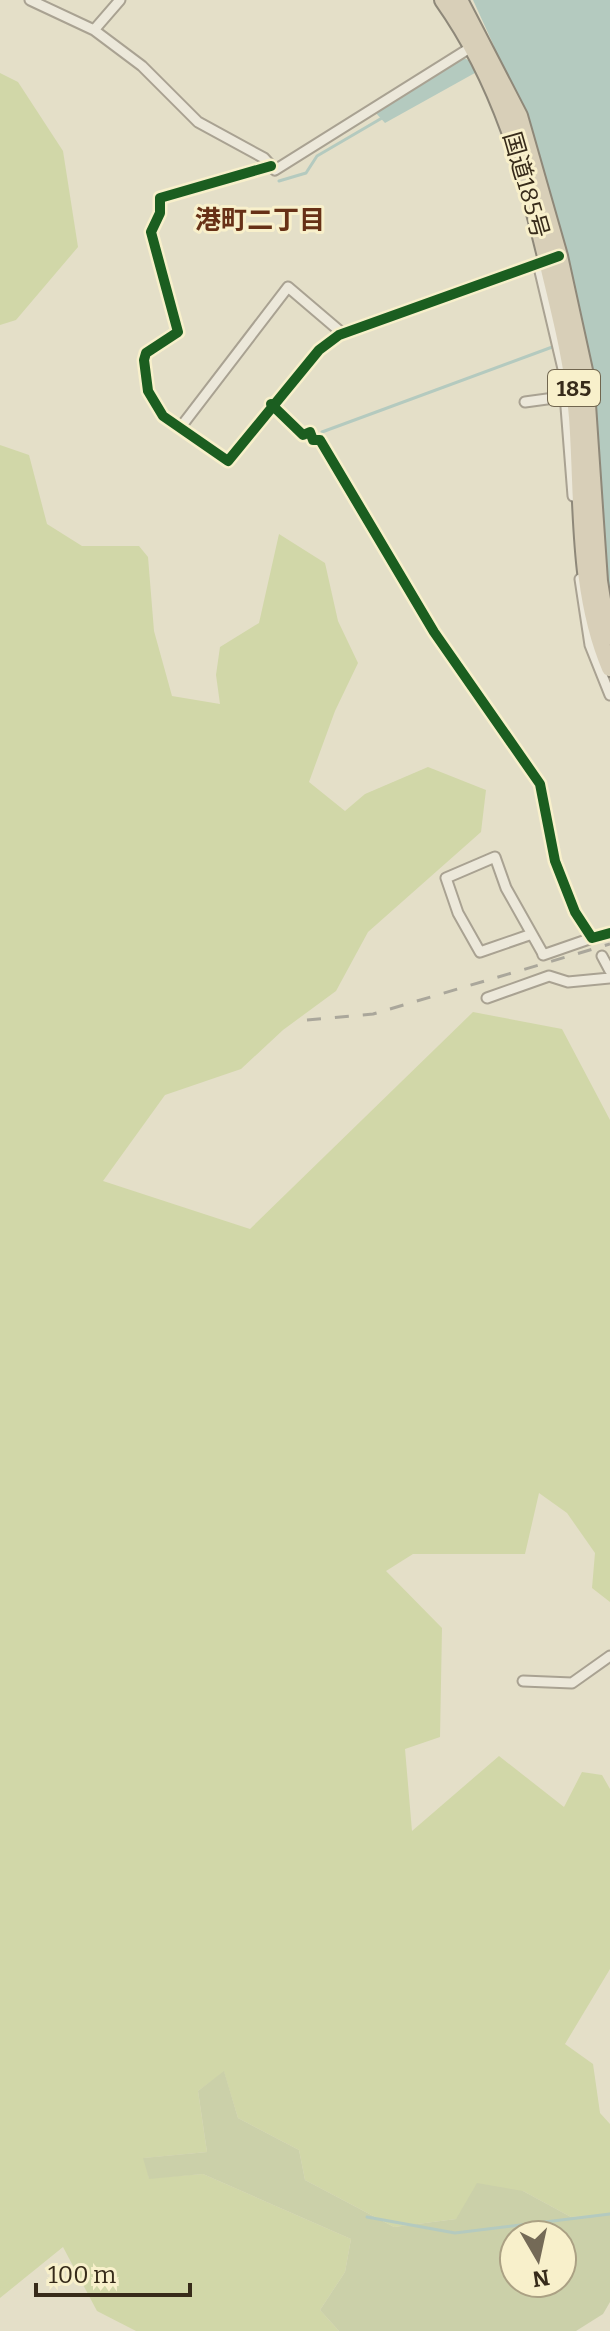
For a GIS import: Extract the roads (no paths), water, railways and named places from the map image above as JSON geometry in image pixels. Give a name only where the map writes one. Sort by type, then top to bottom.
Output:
[{"type":"highway","name":"国道185号","points":[[443,0],[483,54]]},
{"type":"highway","name":"国道185号","points":[[459,0],[510,110],[536,207],[570,396],[588,583],[600,641],[610,668]]},
{"type":"highway","name":"国道185号","points":[[546,260],[585,375],[600,641]]},
{"type":"street","points":[[30,0],[94,30],[142,66],[198,122],[264,158],[275,170],[483,54]]},
{"type":"street","points":[[94,30],[120,0]]},
{"type":"street","points":[[271,166],[160,198],[160,213],[151,232],[178,332],[146,353],[148,391],[154,405],[180,428],[228,461],[271,404],[319,350],[342,333],[546,260],[557,341],[570,396],[525,402]]},
{"type":"street","points":[[180,428],[288,287],[342,333]]},
{"type":"street","points":[[271,404],[303,435],[310,432],[313,440],[320,440],[434,632],[540,784],[555,861],[575,912],[592,938]]},
{"type":"street","points":[[600,641],[610,695]]},
{"type":"street","points":[[532,934],[480,952],[458,913],[446,878],[495,857],[506,888],[532,934],[543,955],[610,933]]},
{"type":"street","points":[[602,956],[610,971]]},
{"type":"street","points":[[487,998],[549,976],[568,982],[610,978]]},
{"type":"street","points":[[523,1681],[572,1683],[610,1656]]},
{"type":"waterway","points":[[279,181],[306,173],[317,156],[382,118]]},
{"type":"waterway","points":[[322,432],[555,346]]},
{"type":"waterway","points":[[367,2217],[455,2233],[610,2214]]},
{"type":"railway","points":[[307,1020],[373,1014],[610,944]]},
{"type":"district","name":"港町二丁目","points":[[260,220]]}]
